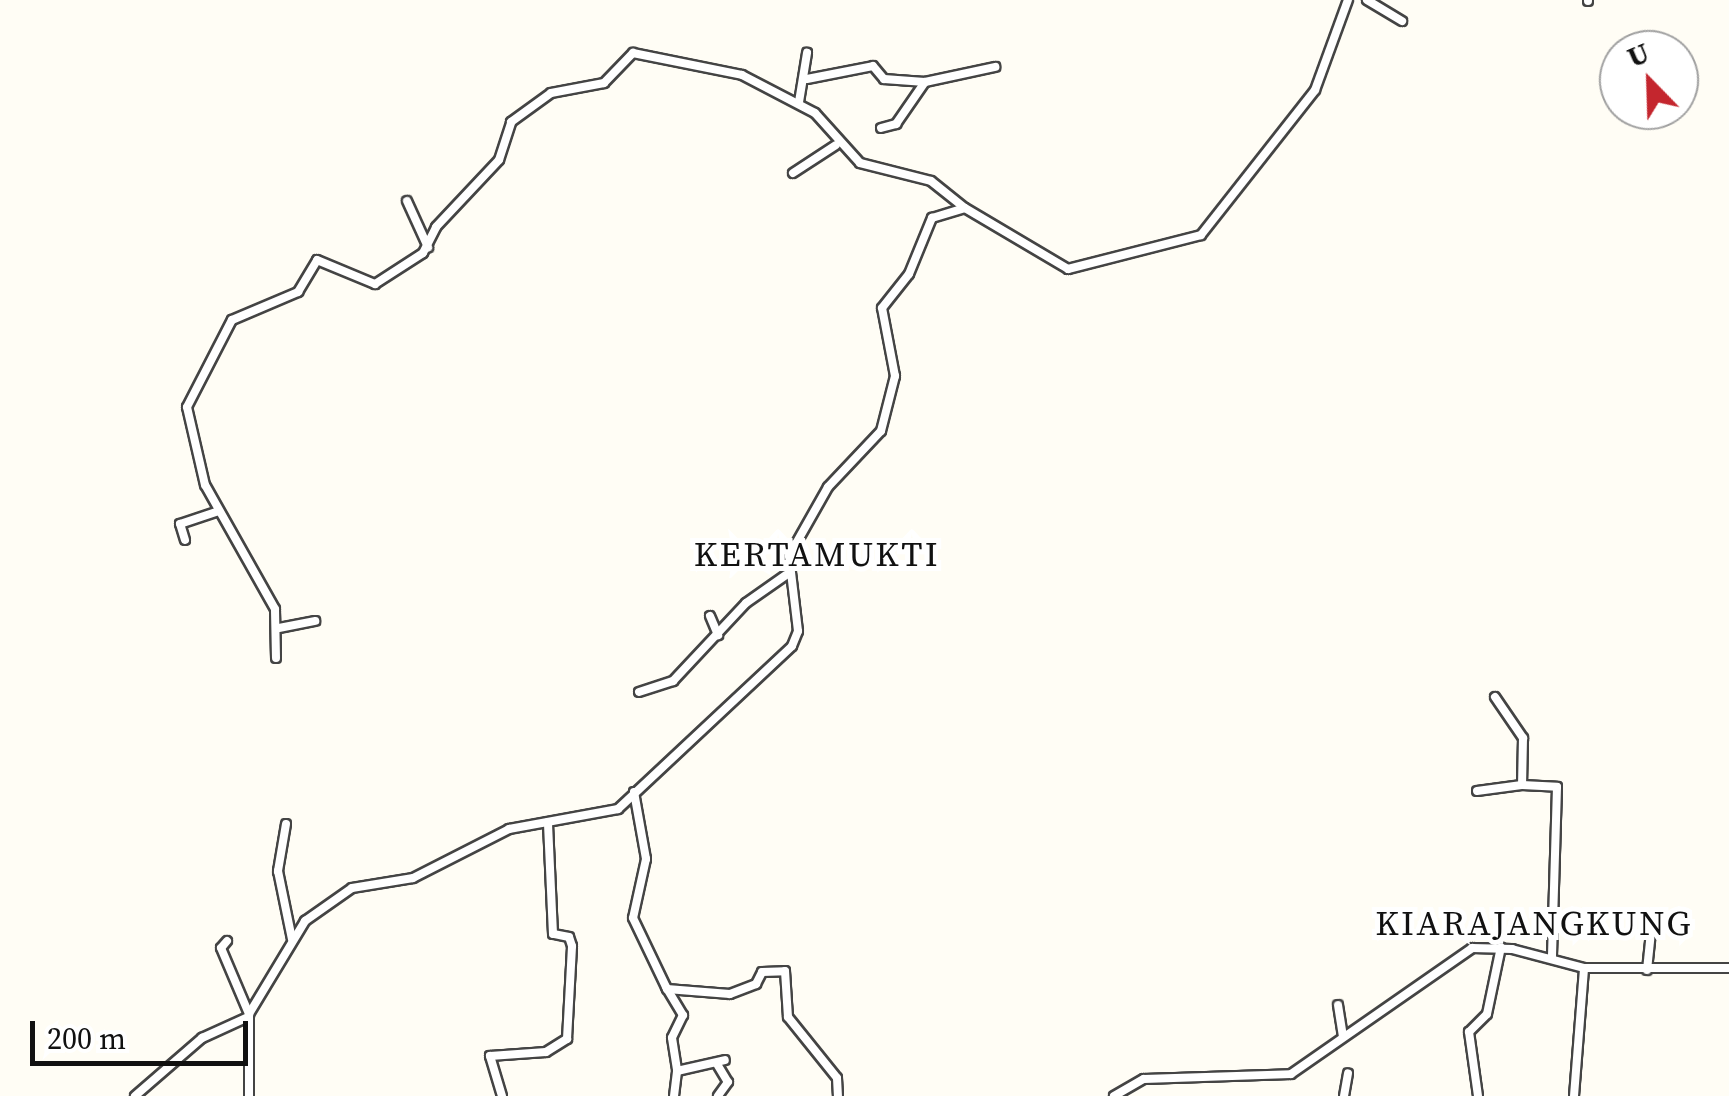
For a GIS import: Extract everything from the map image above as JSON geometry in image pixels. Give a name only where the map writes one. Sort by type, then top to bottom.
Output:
[{"type":"street","points":[[276,658],[279,628],[261,576],[219,511],[186,415],[232,320],[298,292],[317,260],[374,284],[428,247],[436,227],[499,160],[510,122],[559,89],[604,82],[628,54],[742,75],[799,102],[836,145],[867,166],[930,182],[1062,268],[1201,235],[1316,90],[1348,0]]},
{"type":"street","points":[[1368,0],[1402,21]]},
{"type":"street","points":[[799,102],[807,79],[808,53]]},
{"type":"street","points":[[807,79],[872,66],[884,79],[925,82],[995,67]]},
{"type":"street","points":[[881,128],[896,124],[925,82]]},
{"type":"street","points":[[793,174],[836,145]]},
{"type":"street","points":[[407,201],[428,247]]},
{"type":"street","points":[[639,692],[673,681],[786,575],[806,520],[881,431],[895,376],[882,308],[909,274],[932,218],[965,208]]},
{"type":"street","points":[[185,540],[180,524],[219,511]]},
{"type":"street","points":[[135,1096],[202,1038],[248,1016],[292,939],[352,888],[413,878],[499,832],[612,811],[792,646],[798,631],[786,575]]},
{"type":"street","points":[[710,616],[718,635]]},
{"type":"street","points":[[279,628],[316,620]]},
{"type":"street","points":[[1495,697],[1523,738],[1522,785]]},
{"type":"street","points":[[1477,791],[1522,785],[1558,787],[1552,958]]},
{"type":"street","points":[[634,792],[646,858],[633,918],[683,1015],[672,1038],[678,1070],[674,1096]]},
{"type":"street","points":[[502,1096],[490,1056],[546,1052],[566,1038],[572,946],[569,936],[553,934],[548,822]]},
{"type":"street","points":[[286,824],[278,871],[292,939]]},
{"type":"street","points":[[1646,970],[1650,939]]},
{"type":"street","points":[[227,941],[221,948],[248,1016],[249,1096]]},
{"type":"street","points":[[1478,1096],[1469,1032],[1488,1014],[1501,947]]},
{"type":"street","points":[[1114,1096],[1144,1079],[1278,1079],[1462,952],[1501,947],[1584,968],[1729,968]]},
{"type":"street","points":[[1574,1096],[1584,968]]},
{"type":"street","points":[[666,987],[730,994],[756,984],[762,972],[784,971],[788,1017],[837,1078],[838,1096]]},
{"type":"street","points":[[1338,1005],[1344,1036]]},
{"type":"street","points":[[678,1070],[721,1062],[728,1082],[718,1096]]},
{"type":"street","points":[[1344,1096],[1348,1073]]},
{"type":"district","name":"KERTAMUKTI","points":[[817,554]]},
{"type":"district","name":"KIARAJANGKUNG","points":[[1534,923]]}]
